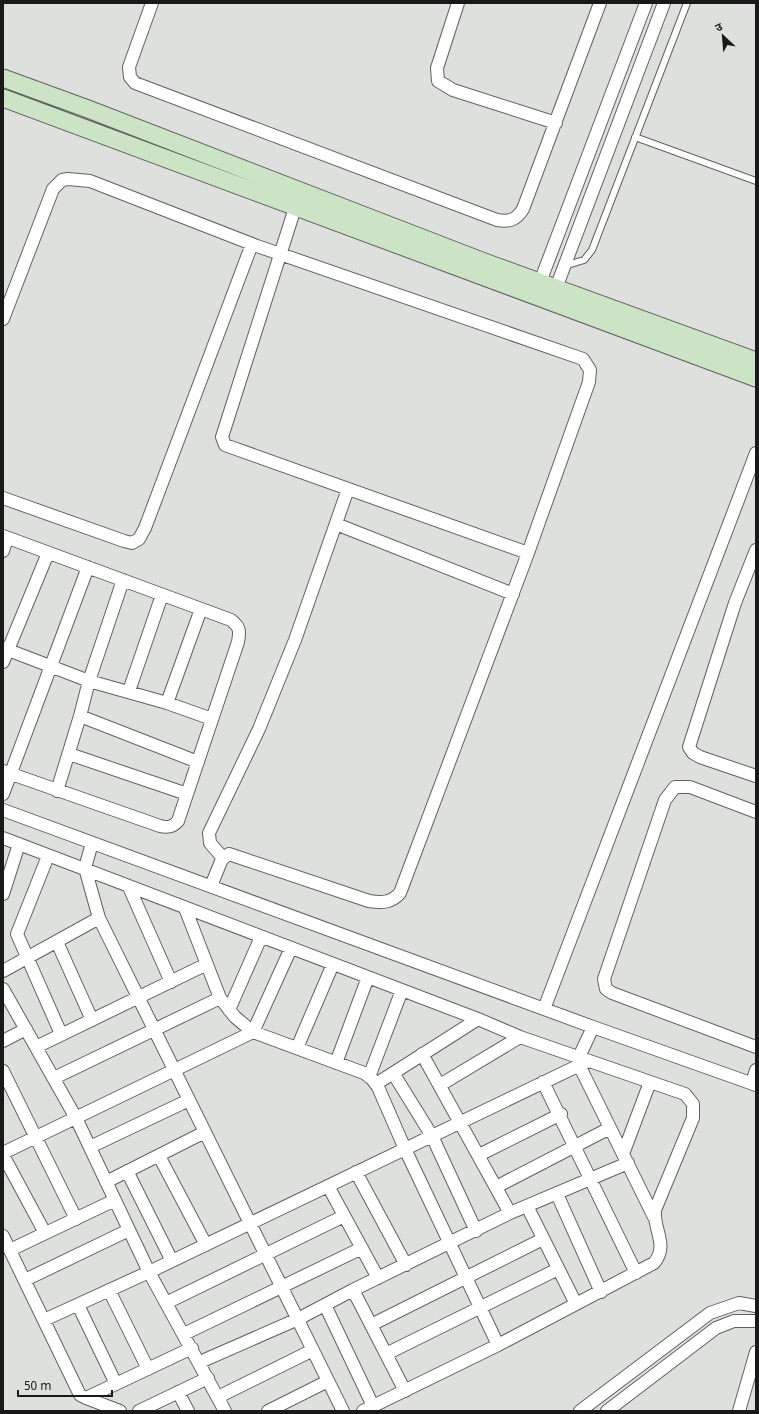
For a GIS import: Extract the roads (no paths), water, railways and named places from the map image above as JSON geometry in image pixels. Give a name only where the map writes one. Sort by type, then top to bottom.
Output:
[{"type":"street","points":[[152,3],[129,67],[130,77],[135,83],[497,220],[508,222],[518,217],[524,209],[600,3]]},
{"type":"street","points":[[458,3],[437,68],[438,81],[454,90],[556,123]]},
{"type":"street","points":[[537,289],[646,3]]},
{"type":"street","points":[[553,295],[664,3]]},
{"type":"street","points":[[3,78],[95,111],[756,378]]},
{"type":"street","points":[[3,98],[295,208],[537,289]]},
{"type":"street","points":[[3,319],[53,189],[62,180],[68,179],[90,181],[279,254],[583,359],[590,370],[589,382],[528,553],[400,893],[396,897],[381,903],[369,901],[232,855],[223,858],[211,886]]},
{"type":"street","points":[[295,208],[279,254],[222,440],[225,445],[528,553]]},
{"type":"street","points":[[3,498],[124,541],[132,543],[139,539],[148,521],[252,244]]},
{"type":"street","points":[[553,295],[756,361]]},
{"type":"street","points":[[544,1009],[756,453]]},
{"type":"street","points":[[223,858],[210,843],[209,833],[259,729],[296,640],[348,489]]},
{"type":"street","points":[[336,524],[513,594]]},
{"type":"street","points":[[3,551],[5,537],[231,620],[237,625],[240,632],[238,642],[178,821],[174,825],[166,827],[57,791],[6,772]]},
{"type":"street","points":[[756,550],[735,603],[689,747],[693,753],[700,757],[756,776]]},
{"type":"street","points":[[3,662],[6,649],[48,553]]},
{"type":"street","points":[[3,794],[6,772],[51,666],[88,567]]},
{"type":"street","points":[[57,791],[80,716],[88,681],[123,580]]},
{"type":"street","points":[[129,691],[162,595]]},
{"type":"street","points":[[167,703],[201,609]]},
{"type":"street","points":[[6,649],[88,681],[129,691],[212,719]]},
{"type":"street","points":[[80,716],[198,762]]},
{"type":"street","points":[[69,754],[187,794]]},
{"type":"street","points":[[756,812],[690,787],[675,787],[669,793],[665,800],[606,972],[604,985],[606,990],[612,993],[756,1047]]},
{"type":"street","points":[[3,810],[593,1027],[754,1084],[756,1070]]},
{"type":"street","points":[[3,838],[478,1019],[582,1061],[685,1094],[693,1104],[695,1111],[655,1210],[654,1217]]},
{"type":"street","points":[[92,843],[85,868],[99,918],[343,1411]]},
{"type":"street","points":[[3,894],[20,844]]},
{"type":"street","points":[[48,856],[18,929],[18,940],[61,1034]]},
{"type":"street","points":[[129,887],[171,982]]},
{"type":"street","points":[[185,908],[220,998],[229,1010],[253,1032],[336,1063],[372,1080],[498,1345]]},
{"type":"street","points":[[3,971],[99,918]]},
{"type":"street","points":[[229,1010],[261,937]]},
{"type":"street","points":[[57,942],[92,1020]]},
{"type":"street","points":[[45,1233],[3,1154],[35,1137],[253,1032],[291,948]]},
{"type":"street","points":[[36,1047],[207,964]]},
{"type":"street","points":[[297,1048],[334,964]]},
{"type":"street","points":[[336,1063],[368,977]]},
{"type":"street","points":[[372,1080],[402,990]]},
{"type":"street","points":[[5,996],[26,1029],[76,1118],[149,1272],[200,1362],[225,1411]]},
{"type":"street","points":[[54,1078],[220,998]]},
{"type":"street","points":[[372,1080],[393,1073],[478,1019]]},
{"type":"street","points":[[324,1305],[368,1408],[498,1345],[654,1263],[662,1248],[654,1217],[610,1128],[582,1061],[593,1027]]},
{"type":"street","points":[[3,1040],[26,1029]]},
{"type":"street","points":[[440,1085],[520,1037]]},
{"type":"street","points":[[422,1054],[510,1213]]},
{"type":"street","points":[[44,1320],[206,1245],[543,1082],[582,1061]]},
{"type":"street","points":[[3,1071],[76,1219]]},
{"type":"street","points":[[393,1073],[432,1136],[476,1231]]},
{"type":"street","points":[[543,1082],[561,1114],[636,1273]]},
{"type":"street","points":[[200,1362],[298,1319],[353,1290],[451,1244],[510,1213],[591,1180],[625,1158],[650,1082]]},
{"type":"street","points":[[90,1147],[189,1100]]},
{"type":"street","points":[[479,1155],[561,1114]]},
{"type":"street","points":[[496,1187],[610,1128]]},
{"type":"street","points":[[106,1182],[205,1132]]},
{"type":"street","points":[[158,1156],[206,1245]]},
{"type":"street","points":[[127,1171],[172,1261]]},
{"type":"street","points":[[356,1172],[406,1265]]},
{"type":"street","points":[[328,1186],[378,1278]]},
{"type":"street","points":[[557,1194],[601,1292]]},
{"type":"street","points":[[10,1250],[115,1200]]},
{"type":"street","points":[[527,1206],[576,1304]]},
{"type":"street","points":[[166,1303],[265,1256],[344,1216]]},
{"type":"street","points":[[25,1280],[129,1230]]},
{"type":"street","points":[[3,1236],[80,1394],[86,1398],[120,1411]]},
{"type":"street","points":[[371,1325],[543,1239]]},
{"type":"street","points":[[184,1334],[362,1248]]},
{"type":"street","points":[[386,1354],[558,1269]]},
{"type":"street","points":[[109,1290],[148,1369]]},
{"type":"street","points":[[353,1290],[404,1391]]},
{"type":"street","points":[[580,1411],[710,1313],[739,1303],[756,1306]]},
{"type":"street","points":[[78,1304],[116,1384]]},
{"type":"street","points":[[607,1411],[716,1328],[734,1321],[756,1321]]},
{"type":"street","points":[[86,1398],[192,1348]]},
{"type":"street","points":[[218,1397],[313,1350]]},
{"type":"street","points":[[738,1411],[756,1352]]},
{"type":"street","points":[[139,1411],[208,1378]]},
{"type":"street","points":[[268,1411],[328,1380]]},
{"type":"street","points":[[178,1392],[188,1411]]},
{"type":"lane","points":[[564,266],[584,260],[592,250],[687,3]]},
{"type":"lane","points":[[635,137],[756,181]]}]
